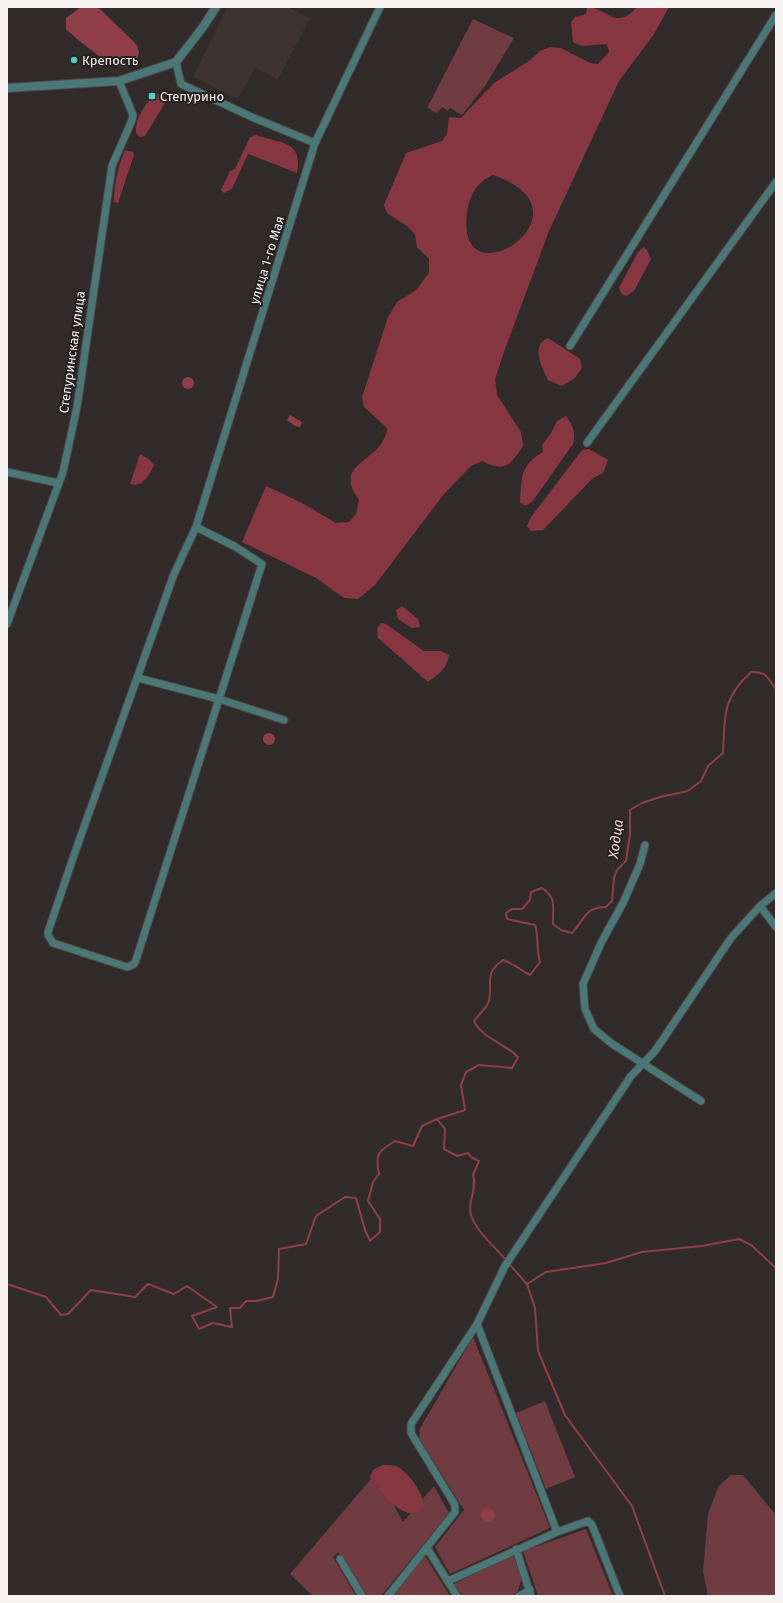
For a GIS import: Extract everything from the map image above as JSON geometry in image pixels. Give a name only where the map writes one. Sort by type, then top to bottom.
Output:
[{"type":"street","points":[[7,88],[119,81],[176,62],[203,27],[216,7]]},
{"type":"street","name":"улица 1-го Мая","points":[[219,699],[134,964],[127,967],[53,943],[48,935],[73,858],[174,574],[196,527],[315,143],[380,7]]},
{"type":"street","points":[[570,346],[776,15]]},
{"type":"street","points":[[176,62],[181,84],[254,118],[315,143]]},
{"type":"street","name":"Степуринская улица","points":[[7,624],[63,472],[77,407],[112,166],[133,115],[119,81]]},
{"type":"street","points":[[587,443],[776,182]]},
{"type":"street","points":[[7,472],[58,483]]},
{"type":"street","points":[[196,527],[234,546],[262,564],[219,699]]},
{"type":"street","points":[[138,678],[219,699],[284,720]]},
{"type":"street","points":[[645,845],[624,901],[600,943],[583,984],[585,1009],[594,1029],[611,1043],[701,1101]]},
{"type":"street","points":[[388,1596],[455,1512],[455,1505],[418,1447],[411,1433],[411,1424],[477,1324],[505,1266],[632,1076],[655,1051],[732,938],[760,906],[776,893]]},
{"type":"street","points":[[760,906],[776,927]]},
{"type":"street","points":[[477,1324],[557,1532]]},
{"type":"street","points":[[448,1581],[516,1548],[588,1521],[592,1525],[620,1596]]},
{"type":"street","points":[[426,1548],[457,1596]]},
{"type":"street","points":[[516,1548],[530,1593],[519,1596]]},
{"type":"street","points":[[340,1560],[362,1596]]},
{"type":"shaded area","points":[[81,7],[96,7],[101,10],[137,45],[139,53],[132,65],[122,67],[114,64],[86,46],[66,29],[66,18]]},
{"type":"shaded area","points":[[227,7],[287,7],[310,18],[278,79],[255,68],[238,99],[193,77]]},
{"type":"shaded area","points":[[587,7],[594,8],[616,18],[622,18],[637,7],[669,7],[654,34],[619,81],[549,231],[495,379],[497,395],[521,432],[523,446],[514,459],[506,466],[496,466],[482,461],[471,466],[444,494],[375,585],[358,599],[344,598],[316,578],[242,542],[266,486],[302,503],[336,523],[349,522],[356,514],[359,500],[352,487],[351,477],[354,469],[377,449],[384,440],[387,428],[364,407],[362,397],[388,317],[397,302],[416,290],[429,273],[429,259],[417,247],[415,234],[407,226],[387,213],[384,205],[406,153],[442,141],[447,134],[449,117],[461,118],[494,83],[529,61],[540,51],[550,47],[561,48],[590,63],[598,64],[609,52],[607,44],[582,46],[573,42],[571,22],[575,17],[586,14]],"holes":[[[493,175],[522,191],[533,209],[529,228],[516,243],[498,252],[481,252],[469,240],[467,213],[470,200],[475,190],[482,182]]]},
{"type":"shaded area","points":[[473,19],[514,38],[485,86],[462,115],[450,108],[447,111],[442,107],[437,113],[427,108]]},
{"type":"shaded area","points":[[157,93],[162,97],[165,103],[145,136],[140,137],[136,133],[139,116],[145,106]]},
{"type":"shaded area","points":[[256,135],[281,142],[293,148],[298,162],[297,173],[248,154],[232,189],[224,193],[221,190],[230,171],[235,169],[250,137]]},
{"type":"shaded area","points":[[125,150],[133,152],[134,155],[118,203],[114,202],[115,189],[118,169]]},
{"type":"shaded area","points":[[644,247],[651,259],[634,291],[626,296],[622,294],[619,288],[638,252]]},
{"type":"shaded area","points":[[548,338],[580,359],[582,368],[575,378],[562,386],[548,380],[539,357],[540,346]]},
{"type":"shaded area","points":[[186,377],[190,377],[194,383],[190,389],[186,389],[182,385],[182,381]]},
{"type":"shaded area","points":[[290,415],[302,422],[300,427],[295,426],[287,420]]},
{"type":"shaded area","points":[[566,416],[573,429],[573,444],[532,502],[526,506],[520,503],[523,473],[530,462],[543,452],[542,445],[551,433],[557,421]]},
{"type":"shaded area","points":[[589,449],[608,460],[603,473],[592,479],[543,530],[531,531],[527,526],[531,517],[582,450]]},
{"type":"shaded area","points":[[140,454],[149,459],[154,465],[145,480],[138,484],[130,484]]},
{"type":"shaded area","points":[[402,606],[418,619],[420,627],[412,628],[398,619],[396,610]]},
{"type":"shaded area","points":[[381,623],[386,624],[424,651],[441,651],[449,655],[444,668],[428,682],[378,638],[377,629]]},
{"type":"shaded area","points":[[267,733],[271,733],[275,739],[271,745],[267,745],[263,741],[263,737]]},
{"type":"shaded area","points":[[473,1337],[550,1528],[450,1574],[435,1547],[464,1510],[420,1440],[419,1430]]},
{"type":"shaded area","points":[[545,1401],[575,1477],[546,1489],[516,1413]]},
{"type":"shaded area","points":[[383,1465],[392,1465],[401,1469],[418,1488],[424,1505],[416,1514],[409,1513],[396,1506],[384,1495],[370,1477],[373,1470]]},
{"type":"shaded area","points":[[376,1473],[403,1522],[434,1486],[449,1513],[381,1596],[367,1596],[338,1552],[333,1557],[356,1596],[313,1596],[290,1574]]},
{"type":"shaded area","points":[[731,1475],[743,1475],[776,1515],[776,1596],[708,1596],[703,1572],[708,1514],[718,1487]]},
{"type":"shaded area","points":[[485,1508],[491,1508],[495,1512],[495,1518],[491,1522],[485,1522],[481,1518],[481,1512]]},
{"type":"shaded area","points":[[586,1529],[613,1596],[538,1596],[523,1551]]},
{"type":"shaded area","points":[[513,1554],[522,1577],[517,1593],[512,1596],[462,1596],[454,1584]]},
{"type":"shaded area","points":[[425,1556],[450,1596],[392,1596]]},
{"type":"waterway","name":"Ходца","points":[[7,1284],[46,1297],[61,1315],[68,1314],[91,1290],[135,1297],[148,1284],[174,1294],[187,1286],[217,1307],[192,1316],[199,1329],[213,1323],[232,1327],[230,1308],[240,1308],[246,1301],[256,1301],[273,1297],[278,1279],[279,1249],[306,1244],[316,1216],[345,1197],[356,1198],[365,1230],[370,1241],[380,1232],[380,1219],[368,1201],[373,1182],[379,1174],[377,1162],[381,1151],[395,1141],[413,1146],[422,1126],[437,1119],[465,1110],[461,1085],[466,1072],[479,1065],[512,1068],[518,1057],[482,1032],[474,1021],[488,1003],[490,997],[490,976],[496,965],[503,960],[530,975],[540,962],[535,925],[507,919],[506,913],[512,909],[522,909],[530,900],[531,892],[542,888],[547,892],[552,900],[553,924],[561,930],[572,933],[589,912],[593,909],[606,907],[612,901],[614,878],[617,870],[626,861],[630,834],[630,810],[642,803],[660,797],[688,791],[701,781],[708,766],[723,753],[725,718],[730,699],[751,672],[764,674],[776,689]]},
{"type":"waterway","points":[[437,1119],[445,1129],[444,1149],[457,1156],[468,1153],[471,1157],[479,1161],[473,1175],[474,1188],[470,1205],[471,1216],[478,1229],[506,1260]]},
{"type":"waterway","points":[[527,1284],[546,1272],[606,1263],[642,1252],[702,1246],[739,1239],[751,1245],[776,1268]]},
{"type":"waterway","points":[[510,1265],[527,1284],[535,1308],[538,1351],[565,1415],[632,1506],[665,1596]]},
{"type":"place","name":"Крепость","points":[[74,60]]},
{"type":"place","name":"Степурино","points":[[152,96]]}]
